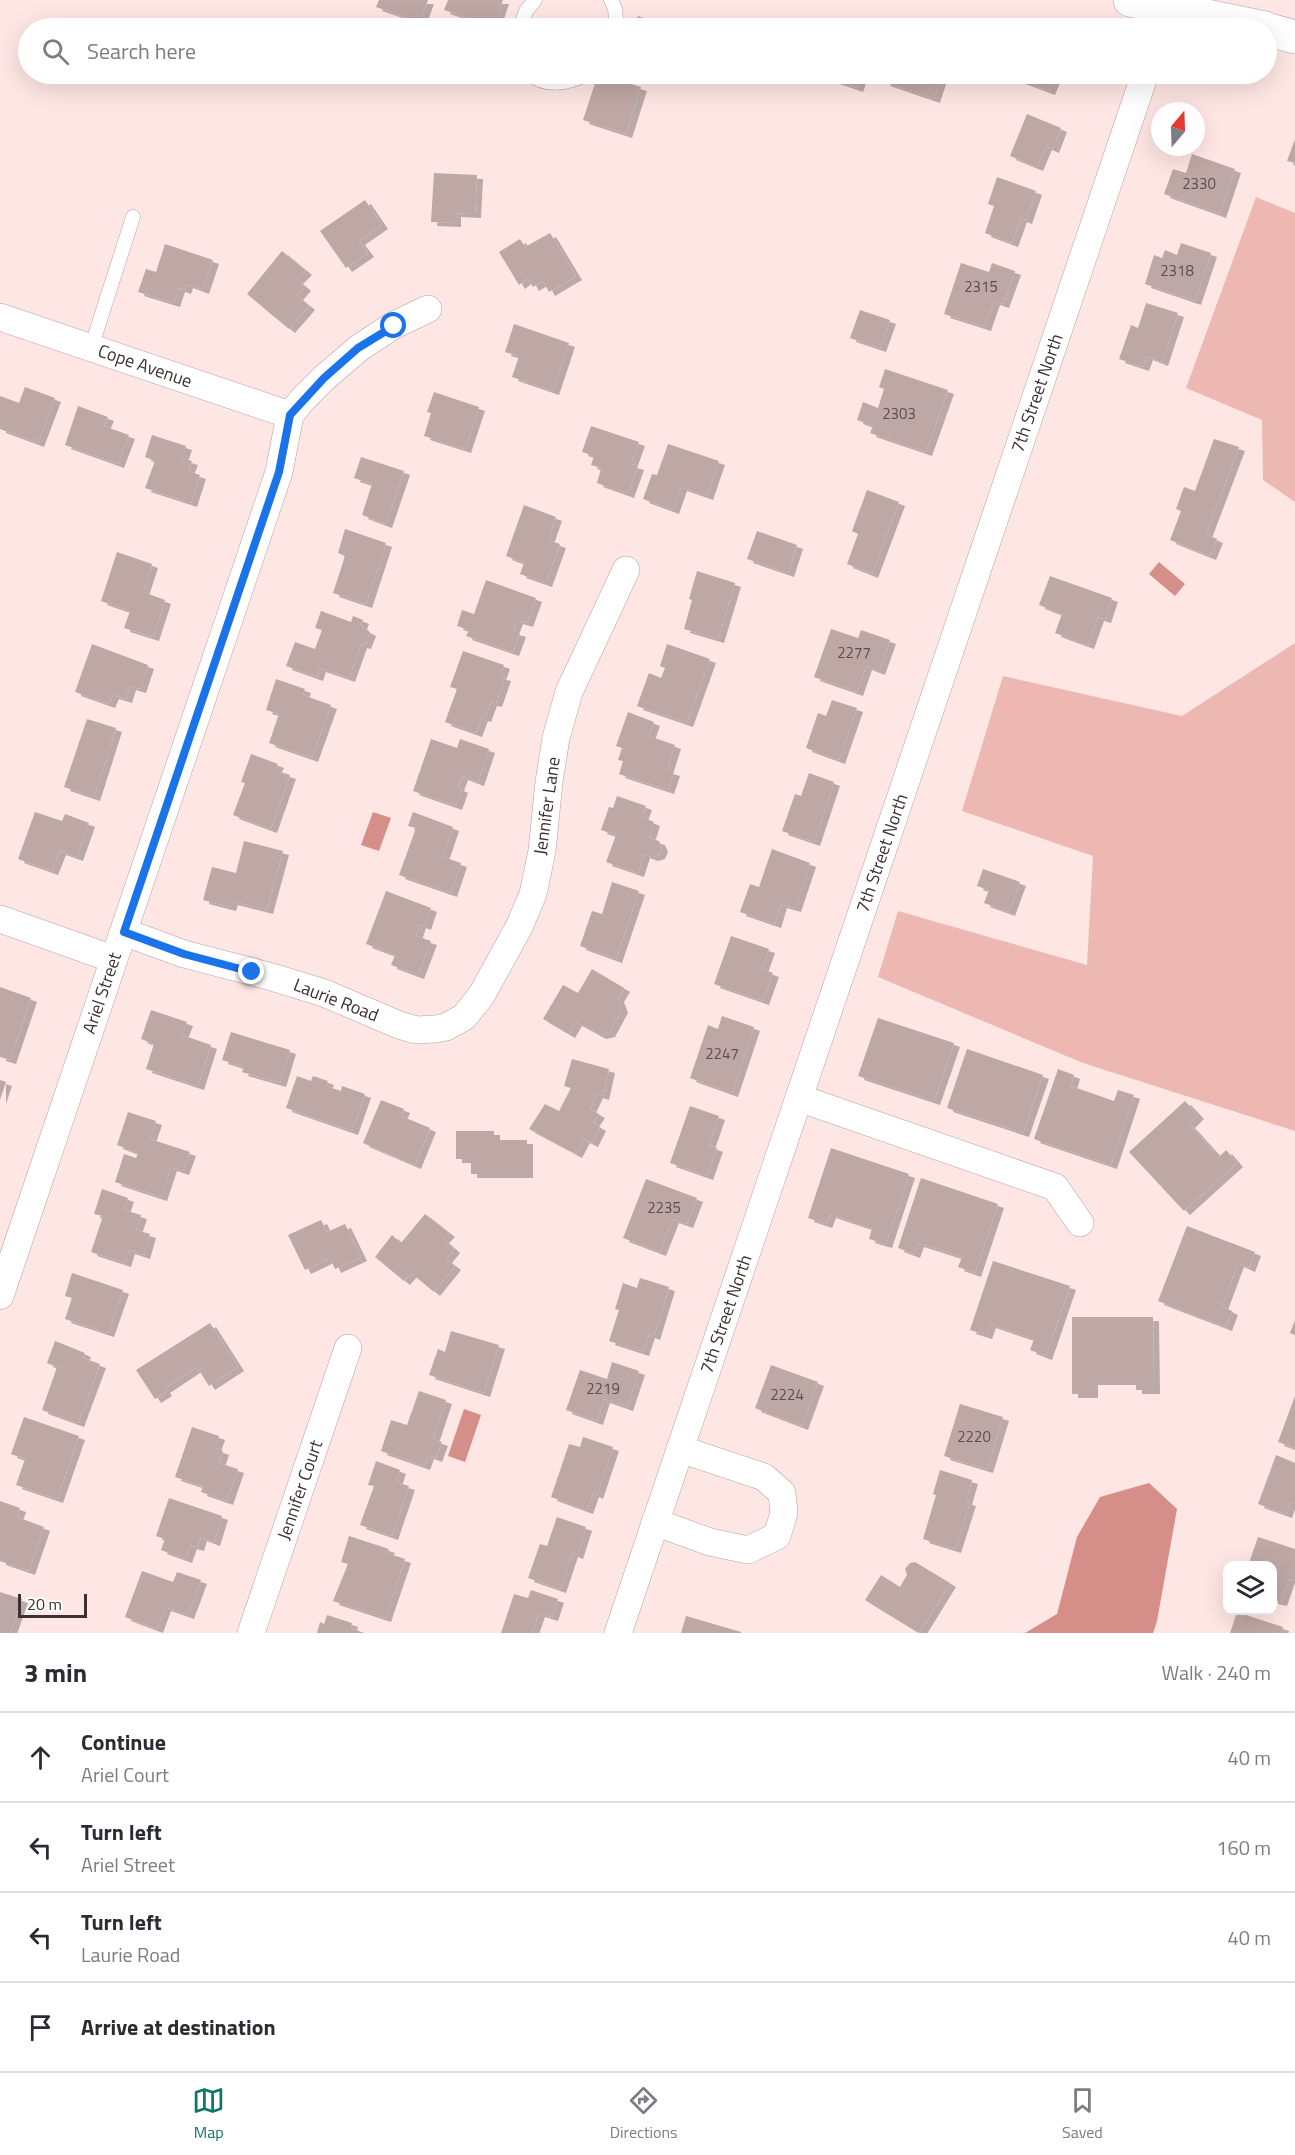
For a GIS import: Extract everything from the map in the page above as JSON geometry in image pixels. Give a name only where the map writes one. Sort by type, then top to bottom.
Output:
[{"type":"street","points":[[1130,0],[1164,18]]},
{"type":"street","points":[[1277,32],[1295,37]]},
{"type":"street","name":"7th Street North","points":[[618,1633],[1142,84]]},
{"type":"street","points":[[290,415],[324,378],[358,348],[428,309]]},
{"type":"street","name":"Cope Avenue","points":[[0,317],[290,415]]},
{"type":"street","name":"Ariel Street","points":[[0,1296],[279,472],[290,415]]},
{"type":"street","name":"Jennifer Lane","points":[[446,1027],[464,1017],[477,1003],[519,927],[533,894],[542,851],[556,738],[569,692],[626,570]]},
{"type":"street","points":[[0,919],[113,959]]},
{"type":"street","name":"Laurie Road","points":[[124,932],[184,954],[324,993],[399,1025],[416,1030],[446,1027]]},
{"type":"street","points":[[799,1098],[1055,1187],[1080,1223]]},
{"type":"street","name":"Jennifer Court","points":[[251,1633],[348,1348]]},
{"type":"street","points":[[655,1521],[710,1542],[748,1550],[777,1536],[784,1513],[782,1493],[764,1477],[680,1449]]},
{"type":"lane","points":[[524,18],[535,0]]},
{"type":"lane","points":[[611,0],[615,18]]},
{"type":"lane","points":[[91,348],[133,217]]},
{"type":"shaded area","points":[[1256,197],[1295,213],[1295,502],[1263,480],[1262,420],[1186,388]]},
{"type":"shaded area","points":[[1159,562],[1185,584],[1175,596],[1149,574]]},
{"type":"shaded area","points":[[1295,643],[1295,1131],[1083,1063],[878,977],[898,911],[1087,965],[1093,856],[962,811],[1003,676],[1182,716]]},
{"type":"shaded area","points":[[373,812],[391,818],[379,851],[361,845]]},
{"type":"shaded area","points":[[464,1409],[481,1415],[465,1462],[448,1456]]},
{"type":"shaded area","points":[[1149,1483],[1177,1509],[1153,1633],[1025,1633],[1057,1614],[1077,1537],[1100,1497]]},
{"type":"building","points":[[379,0],[428,0],[421,18],[408,18],[376,7]]},
{"type":"building","points":[[448,0],[503,0],[497,18],[468,18],[444,10]]},
{"type":"building","points":[[595,84],[631,84],[641,87],[626,134],[583,120]]},
{"type":"building","points":[[845,84],[858,84],[857,88]]},
{"type":"building","points":[[890,84],[939,84],[934,99]]},
{"type":"building","points":[[1030,84],[1052,84],[1049,91]]},
{"type":"building","points":[[1027,114],[1061,128],[1053,149],[1046,146],[1037,167],[1010,156]]},
{"type":"building","points":[[1295,139],[1295,163],[1287,161]]},
{"type":"building","points":[[1191,156],[1198,156],[1235,169],[1220,214],[1164,194],[1173,169],[1186,173]]},
{"type":"building","points":[[434,173],[477,175],[475,214],[455,213],[455,223],[431,222]]},
{"type":"building","points":[[997,177],[1036,191],[1026,220],[1021,218],[1012,243],[985,233],[994,206],[988,204]]},
{"type":"building","points":[[365,200],[382,225],[359,241],[368,253],[346,268],[320,231]]},
{"type":"building","points":[[550,233],[576,276],[549,292],[543,281],[533,287],[528,278],[519,285],[499,252],[520,239],[525,247]]},
{"type":"building","points":[[1181,243],[1211,253],[1195,301],[1145,284],[1154,255],[1162,258],[1165,250],[1177,255]]},
{"type":"building","points":[[165,244],[213,260],[203,290],[187,284],[185,290],[179,288],[174,303],[138,292],[146,269],[156,272]]},
{"type":"building","points":[[282,251],[306,271],[297,280],[305,287],[297,296],[309,306],[289,329],[247,294]]},
{"type":"building","points":[[961,263],[989,272],[992,263],[1015,271],[1003,304],[994,301],[985,327],[944,314]]},
{"type":"building","points":[[1146,303],[1178,313],[1162,362],[1147,356],[1143,367],[1119,359],[1131,325],[1138,328]]},
{"type":"building","points":[[860,310],[890,320],[880,348],[850,338]]},
{"type":"building","points":[[514,324],[569,343],[553,391],[512,377],[519,356],[505,352]]},
{"type":"building","points":[[885,369],[948,390],[926,452],[870,433],[873,426],[857,420],[863,402],[878,408],[884,389],[879,387]]},
{"type":"building","points":[[25,387],[55,398],[38,443],[0,429],[0,396],[19,403]]},
{"type":"building","points":[[434,392],[479,407],[465,449],[424,436],[431,413],[427,412]]},
{"type":"building","points":[[78,406],[108,417],[104,426],[129,435],[118,464],[65,445]]},
{"type":"building","points":[[591,426],[639,442],[631,464],[638,466],[628,494],[597,483],[601,468],[591,465],[594,456],[582,452]]},
{"type":"building","points":[[152,435],[186,446],[182,458],[192,461],[188,471],[200,475],[191,503],[145,488],[155,461],[145,457]]},
{"type":"building","points":[[1214,439],[1239,447],[1206,534],[1217,539],[1210,556],[1170,540],[1181,511],[1176,509],[1184,487],[1195,491]]},
{"type":"building","points":[[668,444],[719,461],[707,496],[681,487],[673,510],[643,499],[652,474],[657,475]]},
{"type":"building","points":[[361,457],[404,471],[386,524],[362,515],[372,484],[354,478]]},
{"type":"building","points":[[867,490],[899,502],[872,574],[847,564],[858,534],[852,531]]},
{"type":"building","points":[[524,505],[556,517],[548,540],[560,544],[546,583],[520,574],[524,563],[506,556]]},
{"type":"building","points":[[345,529],[386,543],[366,604],[333,593],[345,556],[338,553]]},
{"type":"building","points":[[757,531],[797,545],[788,573],[747,559]]},
{"type":"building","points":[[117,552],[152,564],[143,592],[165,600],[153,637],[124,628],[130,611],[101,601]]},
{"type":"building","points":[[697,571],[735,583],[718,639],[684,629]]},
{"type":"building","points":[[1050,576],[1112,598],[1105,619],[1098,617],[1088,645],[1055,633],[1062,614],[1039,605]]},
{"type":"building","points":[[486,580],[536,598],[527,623],[517,620],[513,631],[520,633],[513,652],[466,636],[469,630],[457,626],[462,610],[474,614]]},
{"type":"building","points":[[321,611],[351,622],[353,616],[363,620],[361,625],[370,632],[365,645],[361,644],[349,678],[320,668],[317,677],[286,666],[295,642],[315,649],[322,630],[315,628]]},
{"type":"building","points":[[831,629],[858,638],[861,630],[890,640],[879,671],[866,666],[857,692],[814,677]]},
{"type":"building","points":[[92,644],[148,665],[140,689],[130,686],[126,699],[113,695],[109,704],[75,692]]},
{"type":"building","points":[[667,644],[710,659],[687,723],[637,706],[649,673],[661,678],[665,668],[660,666]]},
{"type":"building","points":[[463,651],[504,665],[500,676],[505,677],[496,703],[491,702],[476,733],[445,722],[457,689],[450,687]]},
{"type":"building","points":[[276,679],[305,689],[303,695],[331,705],[312,758],[269,743],[279,714],[266,710]]},
{"type":"building","points":[[832,700],[857,708],[839,760],[806,748],[818,713],[826,716]]},
{"type":"building","points":[[628,712],[654,722],[649,736],[675,745],[667,770],[674,772],[668,790],[619,774],[623,761],[618,760],[622,748],[616,746]]},
{"type":"building","points":[[87,719],[116,728],[94,797],[64,787]]},
{"type":"building","points":[[431,739],[457,748],[460,739],[489,749],[478,782],[462,776],[458,787],[462,789],[456,806],[413,791]]},
{"type":"building","points":[[251,754],[278,764],[275,770],[290,775],[271,829],[233,815],[245,783],[241,782]]},
{"type":"building","points":[[809,773],[834,782],[814,842],[782,831],[795,794],[801,796]]},
{"type":"building","points":[[617,796],[646,806],[642,817],[654,822],[649,838],[659,841],[662,848],[659,855],[652,857],[644,854],[638,873],[606,862],[616,835],[601,830],[609,807],[613,808]]},
{"type":"building","points":[[35,812],[62,821],[65,814],[89,823],[77,857],[60,851],[52,871],[18,859]]},
{"type":"building","points":[[413,812],[453,827],[443,857],[461,863],[451,893],[399,875],[416,828],[408,826]]},
{"type":"building","points":[[244,841],[283,851],[267,910],[232,901],[230,907],[203,900],[212,867],[236,873]]},
{"type":"building","points":[[772,849],[810,863],[795,908],[781,904],[775,924],[740,912],[750,884],[759,887]]},
{"type":"building","points":[[983,869],[1020,882],[1009,912],[984,903],[989,890],[977,886]]},
{"type":"building","points":[[612,882],[639,891],[616,959],[580,946],[592,911],[602,914]]},
{"type":"building","points":[[386,891],[431,908],[425,926],[420,924],[416,936],[431,941],[418,975],[391,965],[395,955],[366,944]]},
{"type":"building","points":[[731,936],[769,949],[762,969],[773,973],[763,1001],[714,984]]},
{"type":"building","points":[[592,969],[624,988],[618,998],[622,1009],[609,1033],[600,1035],[576,1022],[569,1034],[543,1019],[563,985],[578,993]]},
{"type":"building","points":[[0,987],[31,998],[10,1060],[0,1057]]},
{"type":"building","points":[[151,1010],[187,1022],[182,1035],[211,1045],[198,1086],[146,1069],[154,1044],[141,1039]]},
{"type":"building","points":[[722,1016],[754,1027],[732,1093],[690,1078],[708,1025],[718,1029]]},
{"type":"building","points":[[878,1018],[954,1043],[934,1101],[858,1076]]},
{"type":"building","points":[[231,1032],[290,1050],[280,1083],[242,1072],[244,1067],[222,1060]]},
{"type":"building","points":[[967,1049],[1043,1075],[1023,1133],[947,1108]]},
{"type":"building","points":[[572,1059],[609,1069],[603,1096],[597,1094],[590,1109],[599,1114],[593,1123],[600,1127],[592,1143],[584,1139],[576,1154],[529,1129],[545,1104],[559,1111],[571,1088],[564,1086]]},
{"type":"building","points":[[1058,1069],[1074,1075],[1071,1086],[1114,1101],[1118,1090],[1134,1095],[1111,1165],[1034,1139]]},
{"type":"building","points":[[297,1076],[311,1081],[313,1076],[328,1081],[326,1086],[341,1091],[342,1086],[365,1094],[352,1131],[286,1108]]},
{"type":"building","points":[[0,1080],[6,1082],[0,1100]]},
{"type":"building","points":[[381,1100],[404,1109],[401,1116],[430,1128],[415,1165],[363,1143]]},
{"type":"building","points":[[1185,1101],[1198,1115],[1189,1124],[1219,1157],[1226,1150],[1237,1163],[1184,1211],[1129,1152]]},
{"type":"building","points":[[690,1106],[719,1116],[709,1145],[717,1148],[707,1176],[670,1163]]},
{"type":"building","points":[[128,1112],[156,1121],[150,1139],[190,1152],[183,1171],[171,1167],[161,1197],[115,1182],[124,1154],[136,1158],[138,1153],[117,1145]]},
{"type":"building","points":[[456,1131],[494,1131],[494,1140],[527,1140],[527,1174],[471,1174],[471,1159],[456,1159]]},
{"type":"building","points":[[831,1148],[909,1174],[886,1244],[869,1239],[872,1228],[830,1214],[826,1224],[808,1218]]},
{"type":"building","points":[[921,1178],[998,1204],[975,1273],[958,1267],[962,1257],[918,1243],[914,1254],[898,1248]]},
{"type":"building","points":[[646,1179],[697,1198],[687,1224],[673,1219],[660,1252],[623,1238]]},
{"type":"building","points":[[102,1189],[128,1198],[124,1210],[141,1215],[136,1230],[150,1234],[144,1255],[129,1250],[125,1263],[91,1252],[103,1216],[94,1214]]},
{"type":"building","points":[[425,1214],[449,1233],[443,1239],[454,1249],[446,1259],[455,1266],[434,1292],[411,1273],[404,1281],[375,1257],[392,1235],[401,1243]]},
{"type":"building","points":[[321,1220],[327,1232],[345,1224],[361,1257],[335,1269],[330,1258],[305,1270],[288,1235]]},
{"type":"building","points":[[1187,1226],[1255,1252],[1249,1268],[1238,1263],[1222,1306],[1232,1311],[1226,1327],[1158,1301]]},
{"type":"building","points":[[993,1261],[1070,1286],[1046,1356],[1030,1350],[1034,1339],[990,1324],[986,1335],[970,1330]]},
{"type":"building","points":[[72,1273],[123,1290],[108,1333],[65,1319],[72,1298],[65,1296]]},
{"type":"building","points":[[640,1278],[669,1287],[654,1336],[649,1334],[643,1352],[609,1341],[619,1310],[615,1309],[623,1283],[637,1288]]},
{"type":"building","points":[[1072,1317],[1153,1317],[1154,1390],[1136,1390],[1136,1381],[1092,1381],[1092,1394],[1072,1394]]},
{"type":"building","points":[[1295,1320],[1295,1335],[1290,1333]]},
{"type":"building","points":[[210,1323],[238,1367],[209,1386],[197,1367],[164,1389],[166,1392],[155,1399],[136,1370]]},
{"type":"building","points":[[451,1331],[499,1345],[484,1393],[429,1375],[438,1349],[445,1352]]},
{"type":"building","points":[[55,1341],[85,1353],[83,1358],[100,1364],[78,1423],[42,1410],[57,1367],[47,1363]]},
{"type":"building","points":[[612,1362],[639,1371],[627,1407],[604,1399],[597,1421],[566,1410],[580,1370],[607,1379]]},
{"type":"building","points":[[771,1365],[818,1382],[802,1426],[755,1408]]},
{"type":"building","points":[[419,1391],[446,1400],[433,1439],[442,1442],[436,1458],[428,1455],[424,1466],[381,1451],[391,1420],[407,1425]]},
{"type":"building","points":[[1295,1396],[1295,1448],[1278,1442]]},
{"type":"building","points":[[960,1404],[1003,1417],[987,1469],[944,1456]]},
{"type":"building","points":[[24,1417],[79,1436],[57,1499],[16,1485],[25,1459],[11,1454]]},
{"type":"building","points":[[192,1427],[219,1436],[215,1448],[223,1451],[219,1463],[238,1469],[227,1501],[201,1492],[203,1486],[175,1477]]},
{"type":"building","points":[[583,1437],[613,1447],[597,1495],[593,1493],[587,1510],[551,1497],[569,1444],[580,1447]]},
{"type":"building","points":[[1276,1455],[1295,1463],[1295,1504],[1290,1502],[1286,1514],[1258,1504]]},
{"type":"building","points":[[376,1461],[400,1470],[396,1482],[409,1486],[392,1536],[360,1525],[374,1486],[368,1485]]},
{"type":"building","points":[[940,1470],[972,1480],[966,1501],[970,1502],[955,1549],[923,1539],[936,1495],[933,1494]]},
{"type":"building","points":[[169,1498],[222,1516],[214,1542],[201,1537],[198,1547],[191,1545],[186,1559],[161,1550],[165,1539],[156,1536]]},
{"type":"building","points":[[0,1501],[20,1508],[17,1517],[44,1527],[29,1571],[0,1561]]},
{"type":"building","points":[[557,1517],[586,1527],[577,1555],[572,1553],[560,1589],[528,1578],[540,1544],[547,1546]]},
{"type":"building","points":[[349,1536],[389,1549],[387,1553],[405,1559],[385,1618],[333,1601],[348,1564],[341,1562]]},
{"type":"building","points":[[1258,1537],[1295,1549],[1295,1581],[1289,1579],[1281,1602],[1277,1601],[1277,1561],[1250,1561]]},
{"type":"building","points":[[915,1562],[950,1583],[919,1633],[865,1600],[881,1575],[900,1587],[907,1575],[905,1569],[910,1563]]},
{"type":"building","points":[[142,1571],[173,1582],[177,1572],[201,1580],[188,1615],[165,1607],[157,1629],[125,1617]]},
{"type":"building","points":[[531,1590],[558,1599],[552,1617],[539,1613],[532,1633],[501,1633],[514,1594],[528,1598]]},
{"type":"building","points":[[0,1592],[22,1599],[10,1633],[0,1633]]},
{"type":"building","points":[[327,1615],[352,1623],[351,1628],[364,1633],[317,1633],[320,1622],[324,1624]]},
{"type":"building","points":[[1236,1615],[1246,1615],[1283,1627],[1281,1633],[1230,1633]]},
{"type":"building","points":[[686,1616],[741,1632],[741,1633],[681,1633]]},
{"type":"route","points":[[252,972],[184,954],[124,932],[279,472],[290,415],[324,378],[358,348],[394,326]]}]
